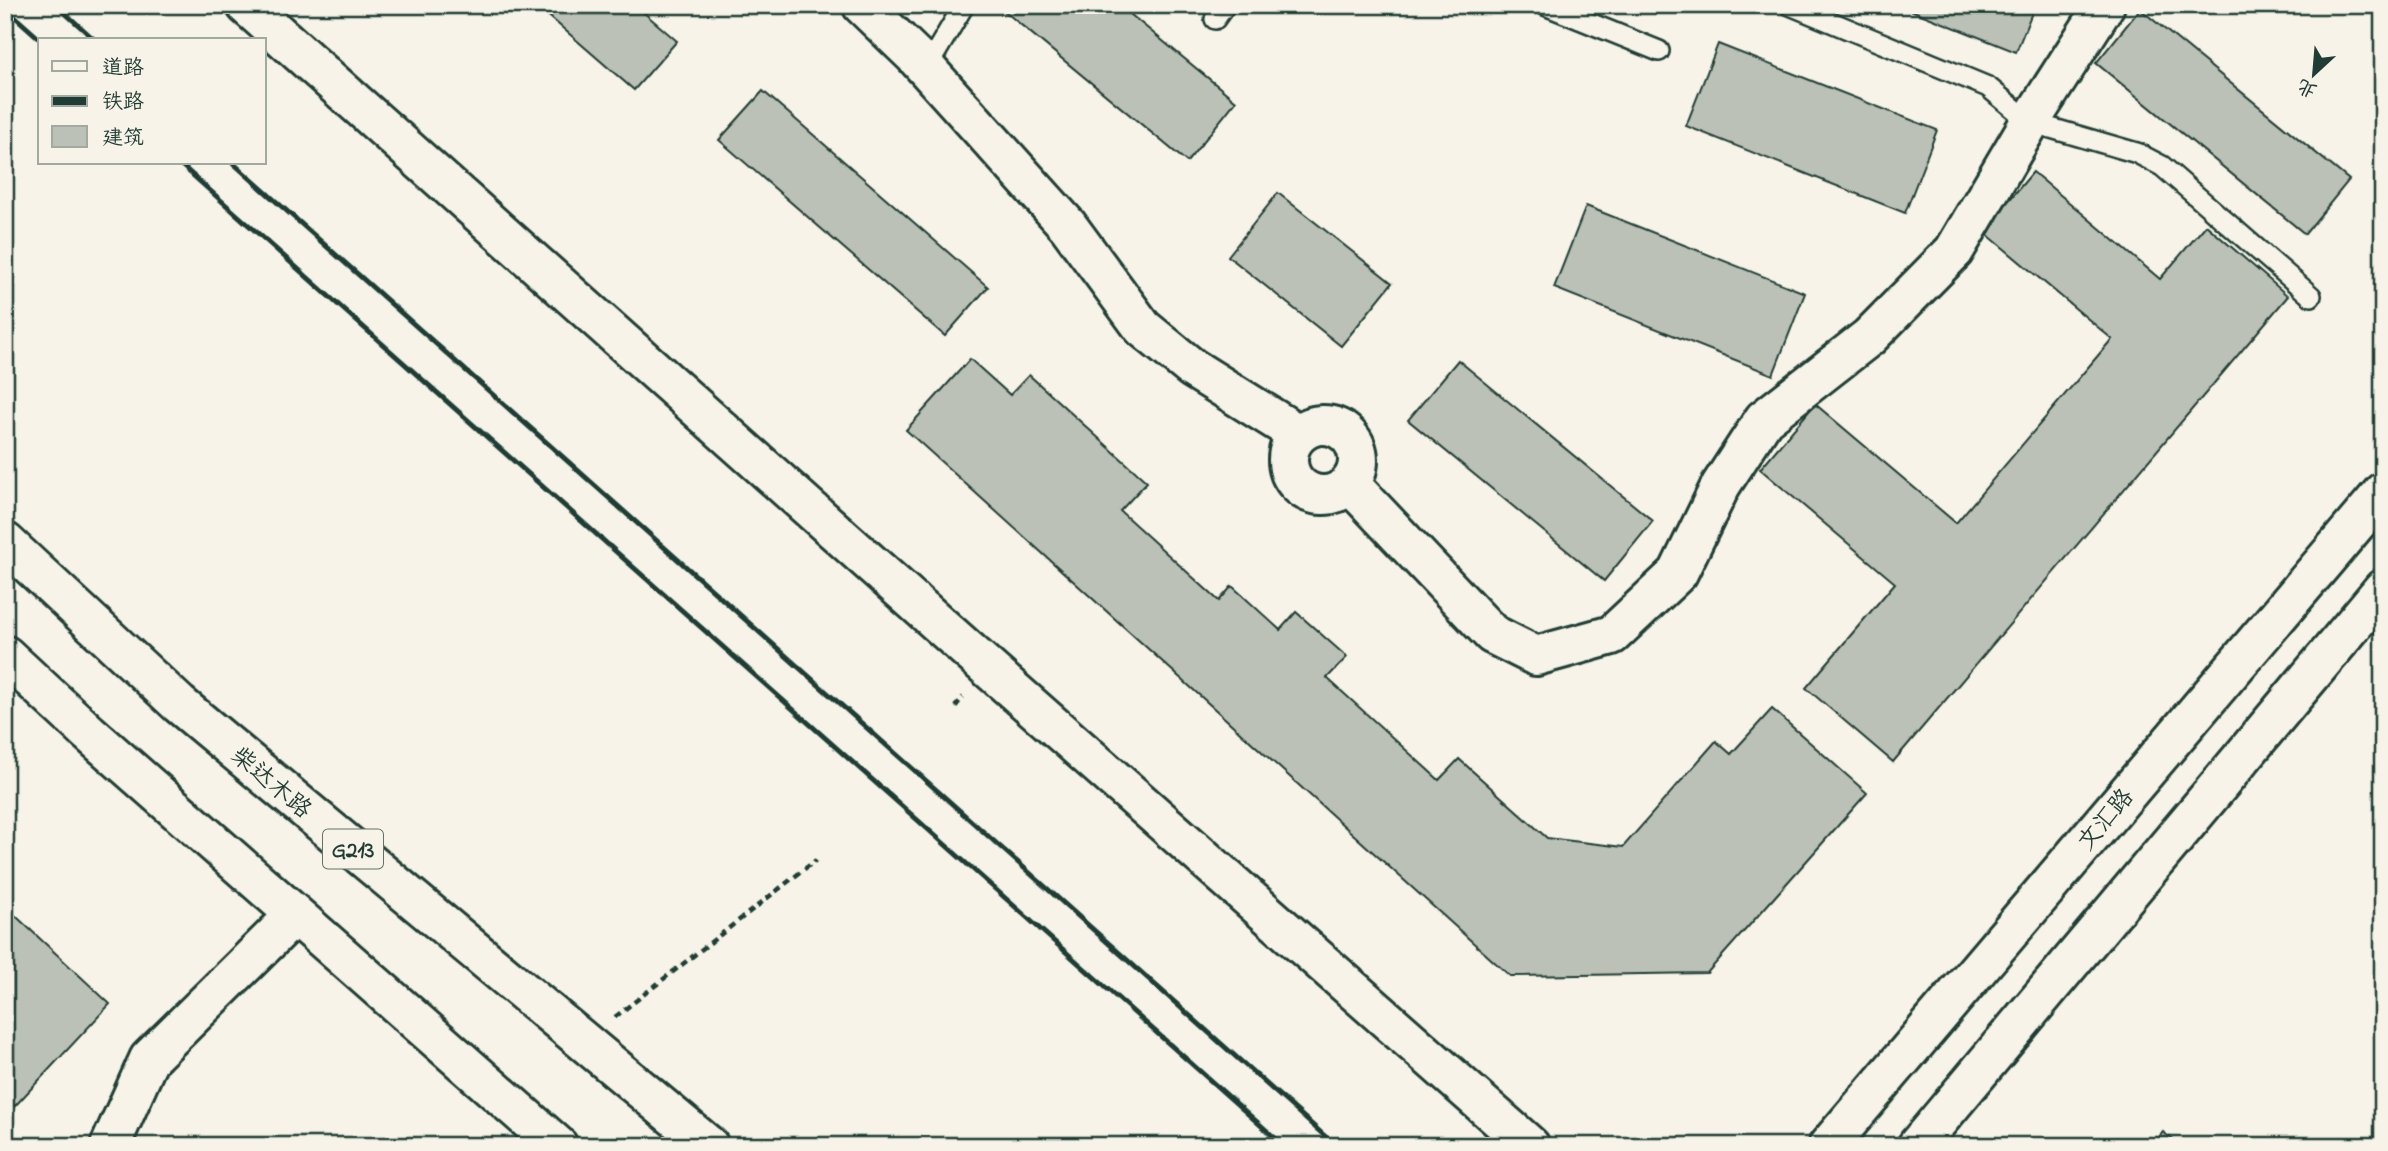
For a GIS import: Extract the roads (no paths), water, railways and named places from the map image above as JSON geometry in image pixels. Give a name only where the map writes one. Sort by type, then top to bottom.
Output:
[{"type":"main road","points":[[246,5],[987,667],[1530,1146]]},
{"type":"main road","points":[[862,5],[926,69],[1069,226],[1143,328],[1192,368],[1298,434]]},
{"type":"main road","points":[[1350,484],[1492,634],[1536,656],[1612,635],[1678,573],[1721,485],[1764,419],[1870,337],[1954,251],[2030,122],[2105,5]]},
{"type":"main road","points":[[1320,424],[1344,430],[1358,449],[1357,473],[1350,484],[1341,491],[1319,495],[1299,485],[1292,476],[1288,454],[1298,434],[1320,424]]},
{"type":"main road","name":"文汇路","points":[[1828,1146],[2383,492]]},
{"type":"main road","name":"柴达木路","points":[[5,542],[179,704],[709,1146]]},
{"type":"main road","points":[[1917,1146],[2383,589]]},
{"type":"main road","points":[[5,655],[89,733],[558,1146]]},
{"type":"main road","points":[[110,1146],[149,1059],[295,915]]},
{"type":"lane","points":[[926,69],[964,5]]},
{"type":"lane","points":[[1545,5],[1659,51]]},
{"type":"lane","points":[[1790,5],[1989,87],[2030,122],[2137,153],[2162,166],[2311,296]]},
{"type":"railway","points":[[56,5],[93,38]]},
{"type":"railway","points":[[5,8],[39,38]]},
{"type":"railway","points":[[180,164],[1284,1146]]},
{"type":"railway","points":[[234,164],[1336,1146]]}]
